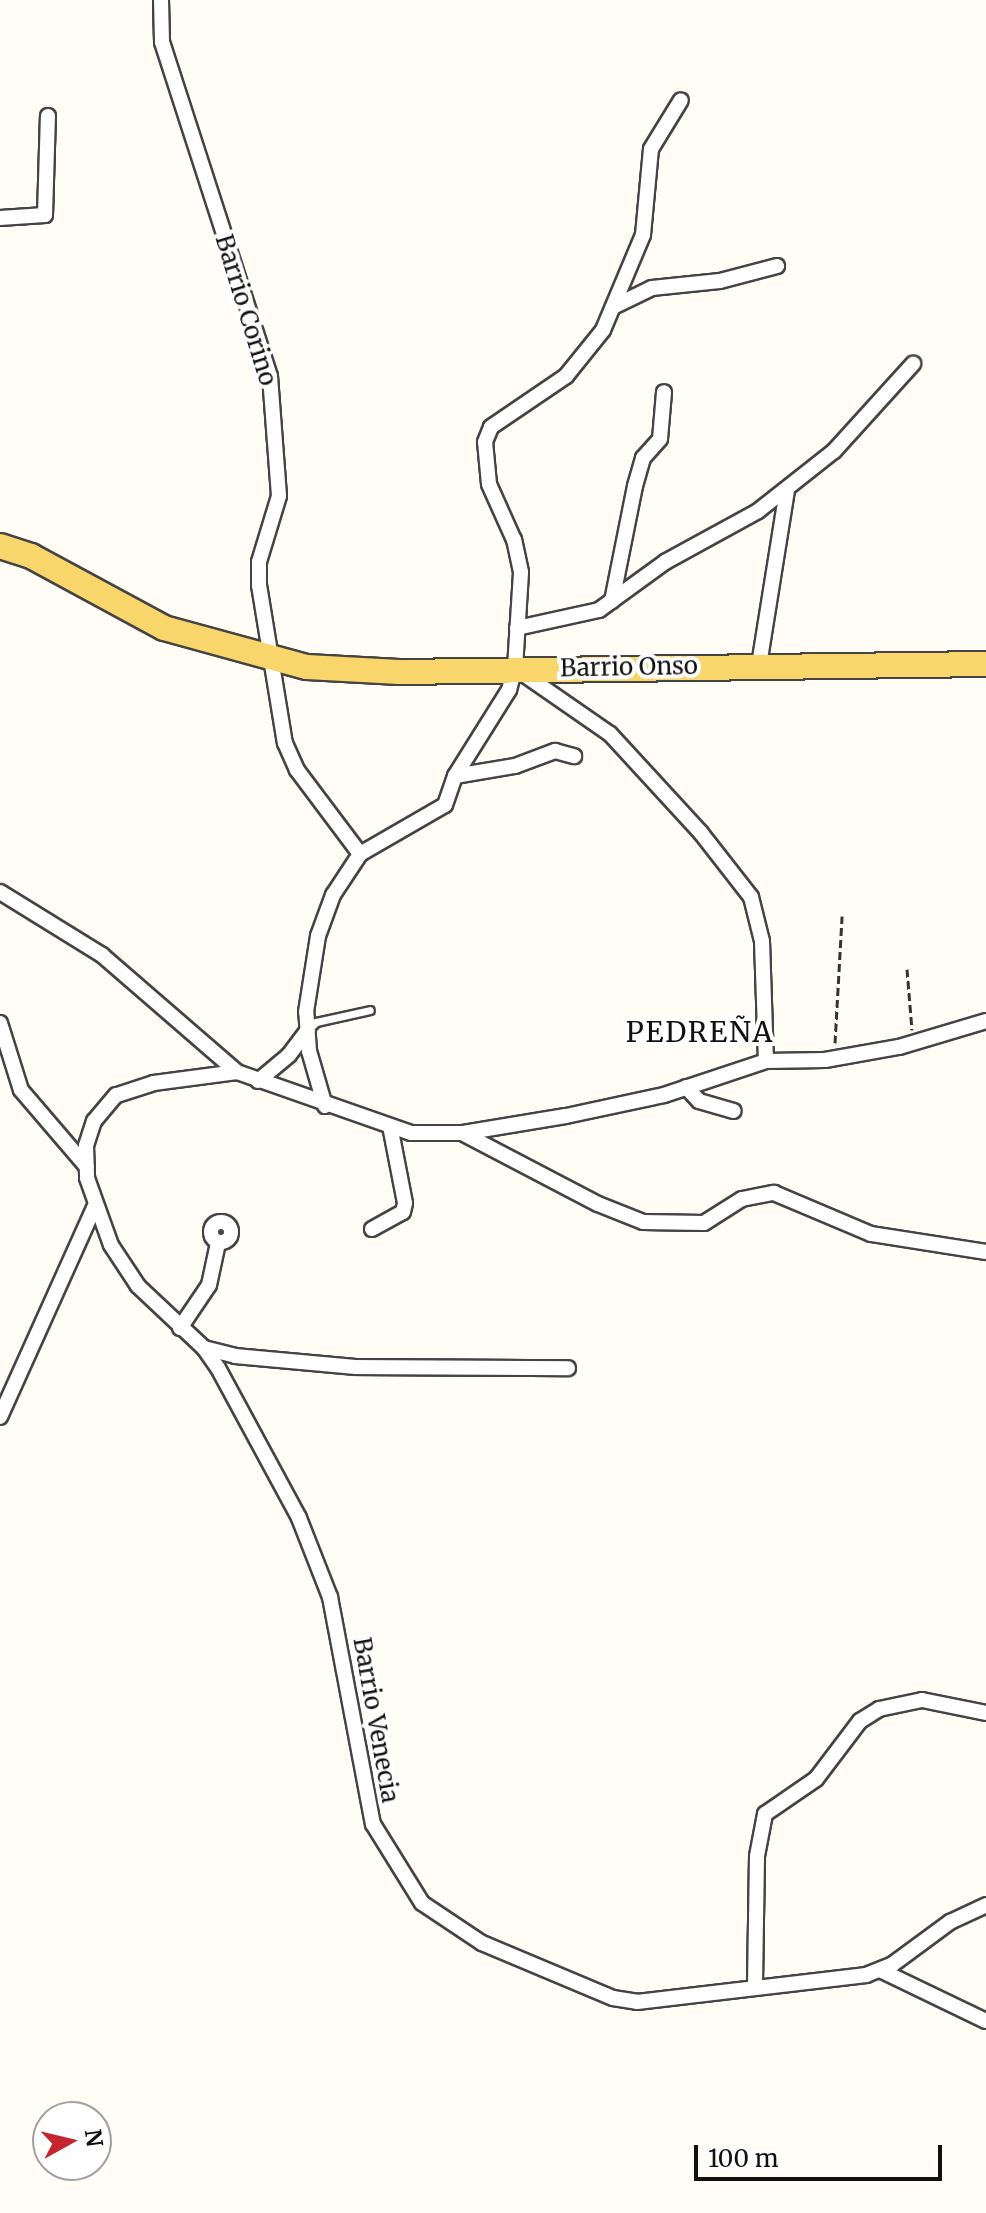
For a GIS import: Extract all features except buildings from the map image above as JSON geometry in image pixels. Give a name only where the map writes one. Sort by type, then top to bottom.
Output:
[{"type":"main road","points":[[0,546],[31,556],[164,628],[273,661]]},
{"type":"main road","name":"Barrio Onso","points":[[273,661],[356,671],[986,664]]},
{"type":"street","name":"Barrio Corino","points":[[161,0],[162,42],[270,376],[279,496],[259,562],[259,585],[285,743],[297,770],[360,854]]},
{"type":"street","points":[[325,1106],[308,1030],[318,936],[333,895],[360,854],[435,815],[445,805],[455,776],[488,730],[515,668],[521,572],[514,540],[489,484],[485,442],[491,427],[566,376],[596,340],[643,235],[651,149],[681,100]]},
{"type":"street","points":[[0,218],[45,215],[48,116]]},
{"type":"street","points":[[613,307],[652,288],[720,281],[777,266]]},
{"type":"street","points":[[517,628],[572,620],[612,601],[665,562],[787,491],[834,451],[913,364]]},
{"type":"street","points":[[612,601],[623,531],[643,458],[660,439],[664,392]]},
{"type":"street","points":[[759,665],[787,491]]},
{"type":"street","points":[[515,668],[610,734],[712,845],[751,897],[762,941],[766,1061]]},
{"type":"street","points":[[455,776],[515,766],[555,751],[574,756]]},
{"type":"street","points":[[0,892],[114,964],[237,1072],[325,1106],[411,1133],[463,1133],[566,1116],[686,1087],[766,1061],[834,1058],[986,1021]]},
{"type":"street","name":"Barrio Venecia","points":[[0,1023],[21,1090],[87,1167]]},
{"type":"street","points":[[258,1081],[308,1030]]},
{"type":"street","name":"Barrio Venecia","points":[[237,1072],[154,1083],[116,1095],[94,1121],[86,1146],[95,1206],[111,1245],[138,1286],[204,1348],[278,1476],[313,1551],[339,1640],[373,1824],[422,1903],[482,1943],[613,1998],[637,2002],[755,1984],[882,1971]]},
{"type":"street","points":[[686,1087],[699,1101],[734,1111]]},
{"type":"street","points":[[372,1229],[403,1212],[405,1203],[390,1126]]},
{"type":"street","points":[[463,1133],[598,1204],[643,1222],[704,1223],[742,1199],[774,1193],[871,1234],[986,1252]]},
{"type":"street","points":[[0,1417],[95,1206]]},
{"type":"street","points":[[180,1328],[209,1285],[218,1243]]},
{"type":"street","name":"Barrio Venecia","points":[[204,1348],[235,1356],[356,1367],[568,1368]]},
{"type":"street","points":[[755,1984],[757,1856],[765,1814],[823,1772],[860,1721],[879,1709],[922,1700],[986,1713]]},
{"type":"street","points":[[986,1905],[950,1922],[882,1971],[986,2021]]},
{"type":"lane","points":[[308,1030],[316,1022],[370,1010]]},
{"type":"path","points":[[834,1058],[842,916]]},
{"type":"path","points":[[907,969],[913,1041]]},
{"type":"district","name":"PEDREÑA","points":[[700,1032]]}]
